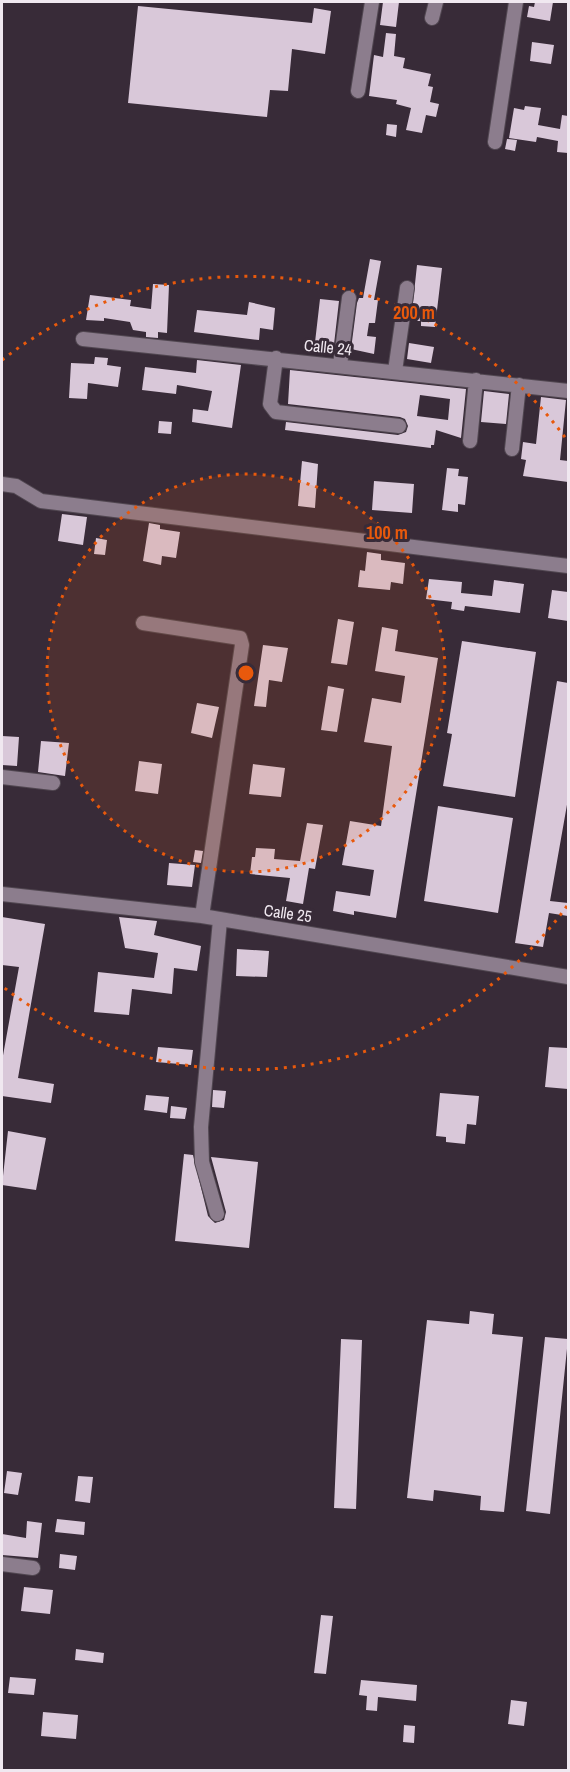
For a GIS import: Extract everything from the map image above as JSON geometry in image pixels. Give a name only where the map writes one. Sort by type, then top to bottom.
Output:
[{"type":"street","points":[[358,91],[372,2]]},
{"type":"street","points":[[432,18],[436,2]]},
{"type":"street","points":[[495,142],[516,2]]},
{"type":"street","points":[[395,371],[407,288]]},
{"type":"street","points":[[340,365],[349,298]]},
{"type":"street","name":"Calle 24","points":[[83,339],[568,391]]},
{"type":"street","points":[[276,358],[270,405],[276,412],[399,426]]},
{"type":"street","points":[[470,441],[476,380]]},
{"type":"street","points":[[512,449],[519,385]]},
{"type":"street","points":[[2,484],[16,486],[41,501],[568,566]]},
{"type":"street","points":[[143,623],[240,639],[242,645],[202,916]]},
{"type":"street","points":[[2,777],[53,783]]},
{"type":"street","name":"Calle 25","points":[[2,894],[202,916],[568,977]]},
{"type":"street","points":[[217,1214],[202,1162],[201,1127],[220,920]]},
{"type":"street","points":[[2,1564],[33,1568]]},
{"type":"building","points":[[383,2],[399,2],[396,27],[380,25]]},
{"type":"building","points":[[535,2],[553,2],[550,21],[527,17],[529,6],[534,7]]},
{"type":"building","points":[[138,6],[312,23],[314,8],[331,11],[325,54],[292,49],[288,91],[270,90],[267,117],[128,103]]},
{"type":"building","points":[[386,33],[396,34],[394,56],[405,58],[403,68],[431,74],[428,86],[433,87],[430,102],[439,104],[436,117],[426,115],[422,133],[406,130],[411,108],[396,104],[397,100],[369,96],[374,55],[383,57]]},
{"type":"building","points":[[532,42],[554,45],[551,64],[530,61]]},
{"type":"building","points":[[525,106],[541,108],[538,125],[560,129],[562,115],[568,116],[568,153],[557,152],[558,141],[537,137],[536,142],[509,138],[514,108],[524,110]]},
{"type":"building","points":[[387,124],[397,125],[396,137],[386,135]]},
{"type":"building","points":[[507,139],[517,140],[515,151],[505,149]]},
{"type":"building","points":[[370,259],[381,261],[374,300],[378,300],[375,323],[369,323],[367,336],[376,337],[374,354],[351,349],[357,303],[359,298],[363,298]]},
{"type":"building","points":[[417,265],[442,268],[435,327],[421,326],[421,321],[411,321]]},
{"type":"building","points":[[153,284],[169,285],[167,333],[158,332],[158,338],[146,337],[146,332],[133,330],[130,322],[104,318],[104,321],[86,320],[90,295],[131,300],[130,306],[151,309]]},
{"type":"building","points":[[320,299],[339,301],[333,353],[314,351]]},
{"type":"building","points":[[249,302],[275,308],[273,330],[260,328],[259,340],[194,332],[197,310],[247,315]]},
{"type":"building","points":[[409,343],[434,347],[431,363],[407,359]]},
{"type":"building","points":[[95,357],[108,358],[107,365],[121,367],[118,387],[88,383],[87,399],[69,398],[71,363],[94,364]]},
{"type":"building","points":[[197,360],[241,365],[232,428],[192,422],[193,409],[208,411],[212,391],[177,385],[176,394],[142,390],[145,367],[196,373]]},
{"type":"building","points":[[290,370],[466,389],[461,438],[436,430],[434,445],[431,445],[431,448],[285,430],[286,422],[398,435],[406,432],[408,426],[405,419],[400,417],[288,404]],"holes":[[[420,395],[450,399],[448,420],[417,416]]]},
{"type":"building","points":[[484,391],[509,394],[506,424],[481,422]]},
{"type":"building","points":[[541,397],[566,400],[560,460],[568,461],[568,482],[523,476],[526,460],[521,459],[523,442],[536,444]]},
{"type":"building","points":[[159,421],[172,422],[171,434],[158,433]]},
{"type":"building","points":[[302,461],[318,464],[315,508],[298,506]]},
{"type":"building","points":[[447,468],[459,469],[458,476],[468,477],[465,505],[458,504],[458,512],[442,510]]},
{"type":"building","points":[[374,481],[414,484],[412,513],[372,510]]},
{"type":"building","points":[[62,514],[87,517],[83,545],[58,541]]},
{"type":"building","points":[[149,523],[160,525],[160,529],[180,532],[176,558],[162,556],[161,565],[143,561]]},
{"type":"building","points":[[96,538],[107,540],[105,555],[94,554]]},
{"type":"building","points":[[367,552],[381,554],[381,560],[405,563],[403,584],[391,582],[390,590],[358,587],[360,570],[365,571]]},
{"type":"building","points":[[429,579],[462,582],[461,593],[492,596],[494,580],[524,584],[520,613],[465,606],[464,611],[451,609],[452,602],[426,599]]},
{"type":"building","points":[[552,590],[568,592],[568,621],[548,618]]},
{"type":"building","points":[[338,619],[354,622],[347,665],[331,663]]},
{"type":"building","points":[[382,627],[398,630],[395,651],[438,658],[396,918],[354,911],[354,915],[333,911],[336,891],[370,896],[374,870],[342,865],[350,821],[381,826],[392,746],[364,742],[372,698],[401,703],[405,676],[375,671]]},
{"type":"building","points":[[462,641],[536,652],[515,797],[443,786],[452,734],[447,733]]},
{"type":"building","points":[[263,645],[288,648],[282,682],[269,680],[266,707],[254,706]]},
{"type":"building","points":[[557,681],[568,683],[568,799],[550,901],[568,903],[568,916],[549,913],[543,947],[515,943]]},
{"type":"building","points":[[328,686],[344,689],[337,732],[321,730]]},
{"type":"building","points":[[197,703],[219,707],[212,738],[191,733]]},
{"type":"building","points":[[2,736],[19,737],[17,766],[2,765]]},
{"type":"building","points":[[41,741],[69,743],[65,776],[38,772]]},
{"type":"building","points":[[139,761],[162,764],[158,794],[135,791]]},
{"type":"building","points":[[253,764],[285,768],[281,797],[249,794]]},
{"type":"building","points":[[438,806],[513,818],[498,913],[424,901]]},
{"type":"building","points":[[307,823],[323,825],[315,869],[309,868],[303,904],[286,901],[290,878],[250,874],[252,857],[255,857],[256,848],[275,849],[274,859],[300,861]]},
{"type":"building","points":[[195,850],[203,851],[201,863],[193,862]]},
{"type":"building","points":[[169,863],[195,865],[192,887],[167,885]]},
{"type":"building","points":[[2,917],[45,924],[18,1078],[54,1084],[51,1103],[2,1096],[2,1061],[19,967],[2,965]]},
{"type":"building","points":[[119,917],[157,921],[154,935],[201,946],[197,971],[174,968],[172,994],[132,989],[129,1015],[94,1012],[98,972],[154,978],[158,953],[125,948]]},
{"type":"building","points":[[237,949],[269,951],[267,977],[236,976]]},
{"type":"building","points":[[158,1047],[193,1050],[191,1065],[156,1062]]},
{"type":"building","points":[[549,1047],[568,1048],[568,1089],[545,1087]]},
{"type":"building","points":[[213,1090],[226,1091],[224,1108],[212,1107]]},
{"type":"building","points":[[440,1093],[479,1096],[476,1125],[467,1124],[465,1144],[446,1142],[446,1137],[436,1136]]},
{"type":"building","points":[[146,1095],[169,1097],[167,1113],[144,1110]]},
{"type":"building","points":[[171,1106],[187,1108],[185,1119],[170,1118]]},
{"type":"building","points":[[8,1131],[46,1138],[36,1190],[2,1185]]},
{"type":"building","points":[[184,1154],[193,1155],[208,1216],[215,1223],[224,1220],[226,1212],[211,1157],[258,1162],[249,1248],[175,1241]]},
{"type":"building","points":[[470,1311],[494,1314],[492,1334],[523,1337],[504,1512],[480,1510],[481,1496],[434,1490],[433,1501],[407,1498],[427,1320],[469,1324]]},
{"type":"building","points":[[545,1337],[568,1339],[550,1514],[526,1511]]},
{"type":"building","points":[[341,1339],[362,1340],[356,1509],[334,1508]]},
{"type":"building","points":[[7,1471],[22,1473],[18,1495],[4,1493]]},
{"type":"building","points":[[78,1476],[93,1477],[90,1503],[75,1501]]},
{"type":"building","points":[[57,1519],[85,1522],[84,1535],[55,1532]]},
{"type":"building","points":[[27,1521],[42,1523],[38,1558],[2,1555],[2,1534],[26,1538]]},
{"type":"building","points":[[60,1554],[77,1556],[75,1570],[59,1568]]},
{"type":"building","points":[[24,1587],[53,1590],[50,1614],[21,1611]]},
{"type":"building","points":[[321,1615],[333,1616],[326,1674],[314,1673]]},
{"type":"building","points":[[76,1649],[104,1653],[103,1663],[75,1660]]},
{"type":"building","points":[[10,1677],[36,1679],[34,1695],[8,1693]]},
{"type":"building","points":[[361,1680],[417,1685],[416,1701],[378,1697],[377,1711],[366,1710],[367,1696],[359,1695]]},
{"type":"building","points":[[511,1700],[527,1702],[524,1726],[508,1724]]},
{"type":"building","points":[[43,1712],[78,1715],[76,1739],[41,1736]]},
{"type":"building","points":[[404,1725],[415,1726],[414,1743],[403,1742]]}]
